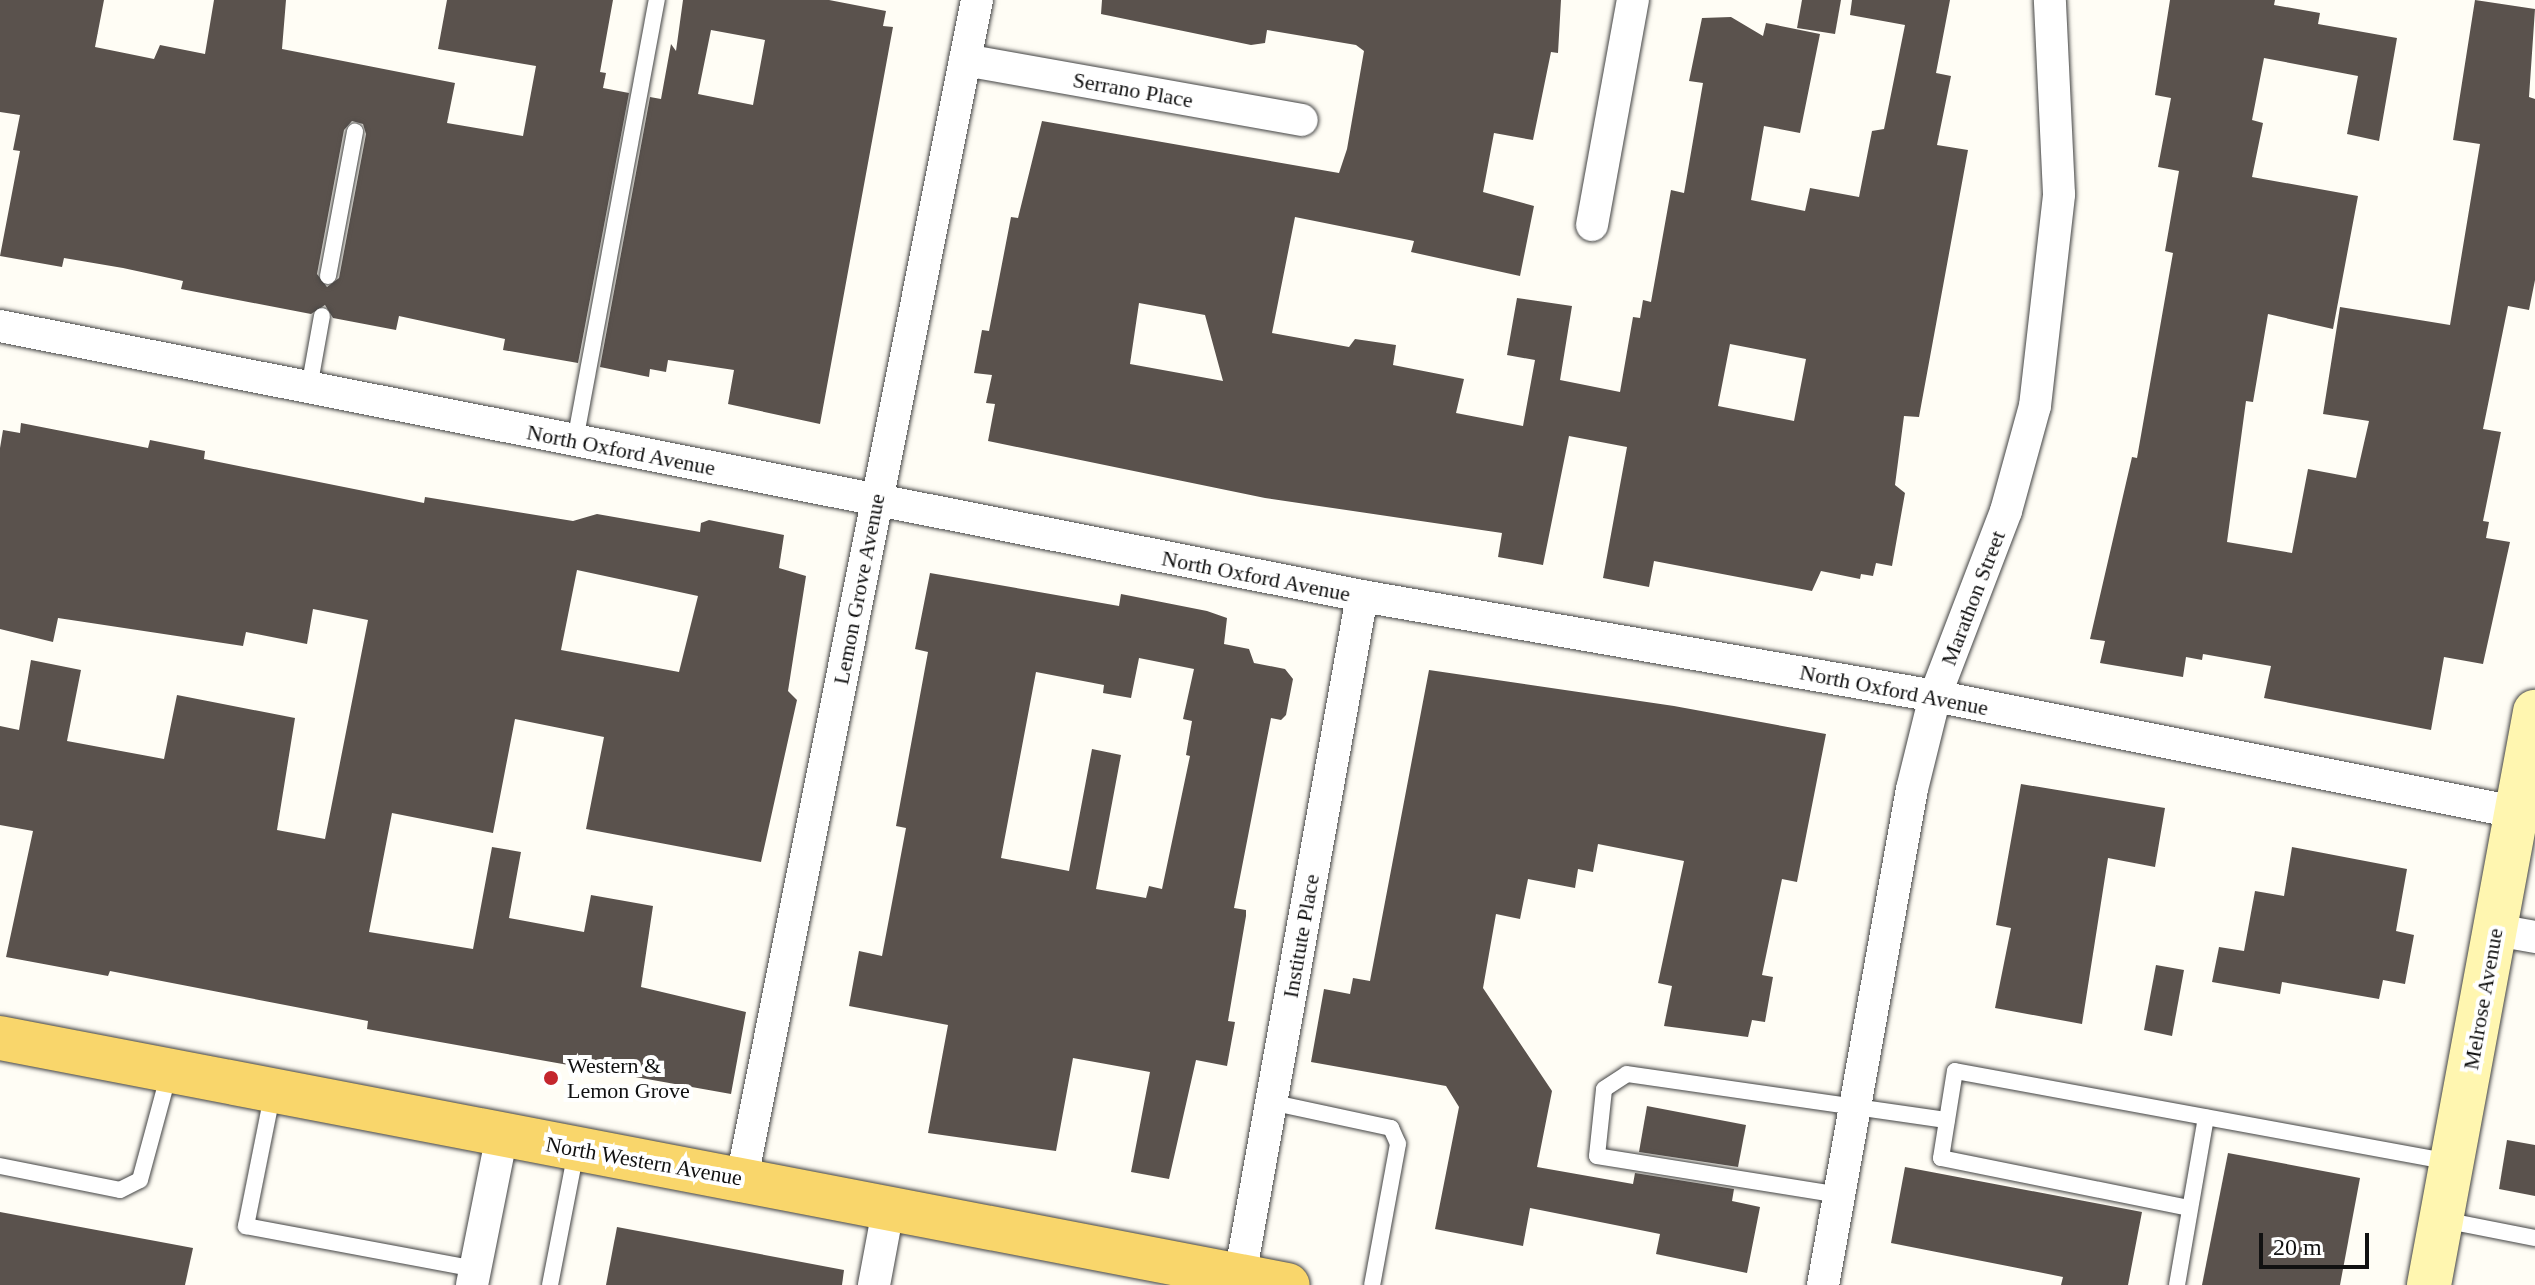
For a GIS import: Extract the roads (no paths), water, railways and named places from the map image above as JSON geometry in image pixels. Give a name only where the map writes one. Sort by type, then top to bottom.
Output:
[{"type":"main road","name":"Melrose Avenue","points":[[2429,1285],[2452,1162],[2515,933],[2515,812],[2535,712]]},
{"type":"main road","name":"North Western Avenue","points":[[0,1038],[577,1150],[889,1205],[1165,1274],[1240,1276],[1288,1285]]},
{"type":"street","name":"Lemon Grove Avenue","points":[[742,1178],[977,0]]},
{"type":"street","points":[[1592,225],[1633,0]]},
{"type":"street","name":"Marathon Street","points":[[1823,1285],[1912,789],[1935,696],[2006,511],[2035,406],[2059,194],[2050,0]]},
{"type":"street","name":"Serrano Place","points":[[965,60],[1302,120]]},
{"type":"street","name":"North Oxford Avenue","points":[[0,326],[1362,596],[1935,696],[2515,812]]},
{"type":"street","name":"Institute Place","points":[[1240,1276],[1362,596]]},
{"type":"street","points":[[473,1277],[502,1135]]},
{"type":"street","points":[[874,1285],[889,1205]]},
{"type":"lane","points":[[575,441],[657,0]]},
{"type":"lane","points":[[328,276],[355,132]]},
{"type":"lane","points":[[309,388],[322,316]]},
{"type":"lane","points":[[0,1166],[120,1190],[140,1180],[169,1071]]},
{"type":"lane","points":[[2189,1208],[1941,1158],[1955,1071],[2452,1162]]},
{"type":"lane","points":[[1840,1195],[1597,1156],[1604,1089],[1627,1074],[1712,1089],[1855,1104],[1947,1120]]},
{"type":"lane","points":[[273,1091],[246,1226],[473,1277]]},
{"type":"lane","points":[[1270,1102],[1391,1128],[1398,1144],[1372,1285]]},
{"type":"lane","points":[[2177,1285],[2206,1117]]},
{"type":"lane","points":[[550,1285],[577,1150]]},
{"type":"lane","points":[[2442,1220],[2535,1238]]},
{"type":"place","name":"Western & Lemon Grove","points":[[551,1078]]}]
